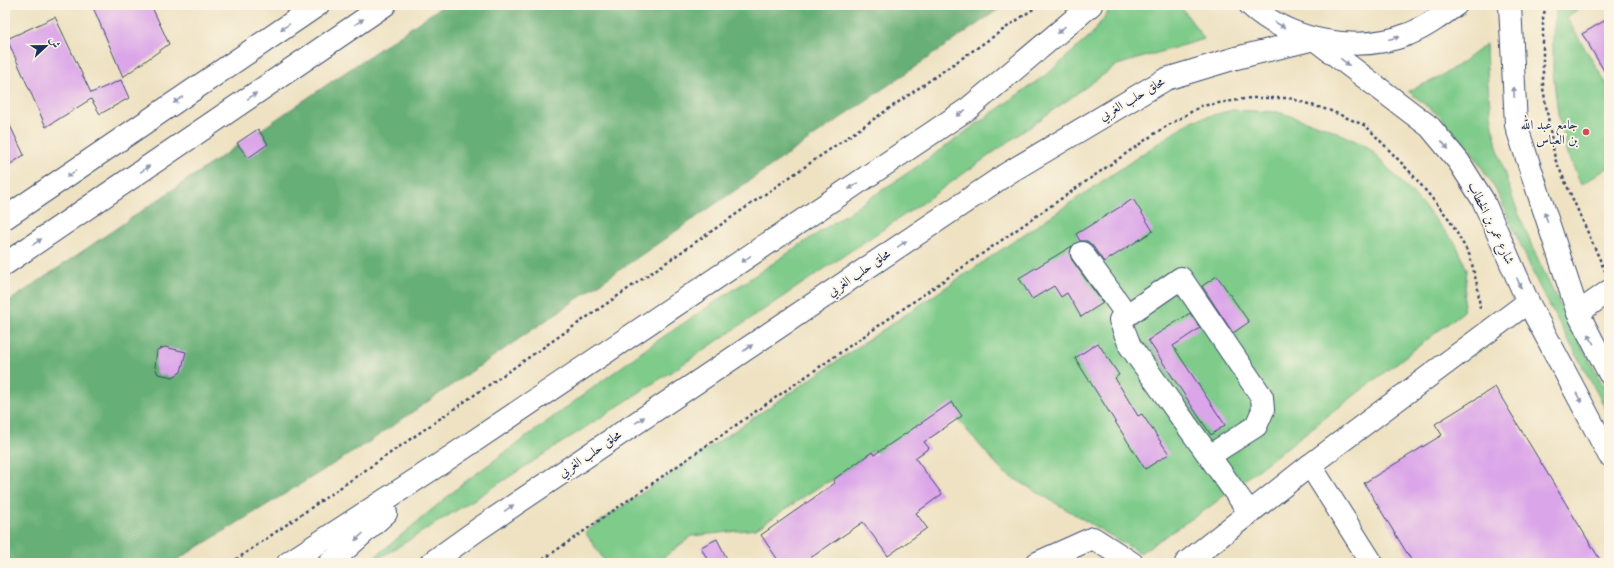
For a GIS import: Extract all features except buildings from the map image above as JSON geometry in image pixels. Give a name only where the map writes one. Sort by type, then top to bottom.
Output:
[{"type":"main road","points":[[5,218],[318,5]]},
{"type":"main road","points":[[5,264],[385,5]]},
{"type":"main road","points":[[288,563],[440,464],[970,108],[1091,5]]},
{"type":"main road","points":[[1250,5],[1257,12],[1284,28],[1314,39],[1345,44],[1377,42],[1408,34],[1436,20],[1456,5]]},
{"type":"main road","points":[[1510,5],[1516,125],[1578,313],[1608,369]]},
{"type":"main road","name":"شارع عمر بن الخطاب","points":[[1314,39],[1430,127],[1459,162],[1483,200],[1528,302],[1609,455]]},
{"type":"main road","name":"محلق حلب الغربي","points":[[431,563],[480,528],[1008,173],[1166,78],[1236,58],[1314,39]]},
{"type":"main road","points":[[1082,253],[1127,315]]},
{"type":"main road","points":[[1209,456],[1256,426],[1263,410],[1262,397],[1181,278],[1120,320],[1130,346],[1209,456],[1250,513]]},
{"type":"main road","points":[[1578,313],[1607,282]]},
{"type":"main road","points":[[1186,563],[1310,466],[1528,302]]},
{"type":"main road","points":[[330,563],[440,464]]},
{"type":"main road","points":[[1310,466],[1372,563]]},
{"type":"main road","points":[[421,563],[480,528]]},
{"type":"main road","points":[[1037,563],[1093,538],[1132,563]]},
{"type":"path","points":[[231,563],[1039,5]]},
{"type":"path","points":[[1546,5],[1543,18],[1543,88],[1555,159],[1607,282]]},
{"type":"path","points":[[538,563],[1157,132],[1200,106],[1250,98],[1289,98],[1331,111],[1366,126],[1412,174],[1449,219],[1470,256],[1478,289],[1482,336]]},
{"type":"green space","points":[[444,5],[1005,5],[366,444],[172,563],[5,563],[5,304]]},
{"type":"green space","points":[[1113,5],[1180,5],[1204,39],[1117,65],[922,203],[680,366],[478,497],[372,563],[368,563],[466,481],[654,343],[912,170],[1051,71],[1092,34]]},
{"type":"green space","name":"جامع عبد الله بن العباس","points":[[1557,5],[1586,5],[1566,17],[1609,88],[1609,167],[1581,185],[1567,151],[1558,114],[1553,73],[1553,32]]},
{"type":"green space","points":[[1486,44],[1490,108],[1497,146],[1506,179],[1545,274],[1576,336],[1609,396],[1609,415],[1538,284],[1497,192],[1470,149],[1438,115],[1408,91],[1438,78]]},
{"type":"green space","points":[[1232,110],[1278,112],[1328,128],[1368,147],[1420,202],[1456,244],[1467,270],[1463,312],[1208,508],[1140,553],[1003,472],[951,412],[884,458],[874,450],[833,480],[823,484],[756,529],[692,536],[656,563],[606,563],[585,532],[1191,121]]},
{"type":"place","name":"جامع عبد الله بن العباس","points":[[1586,132]]}]
